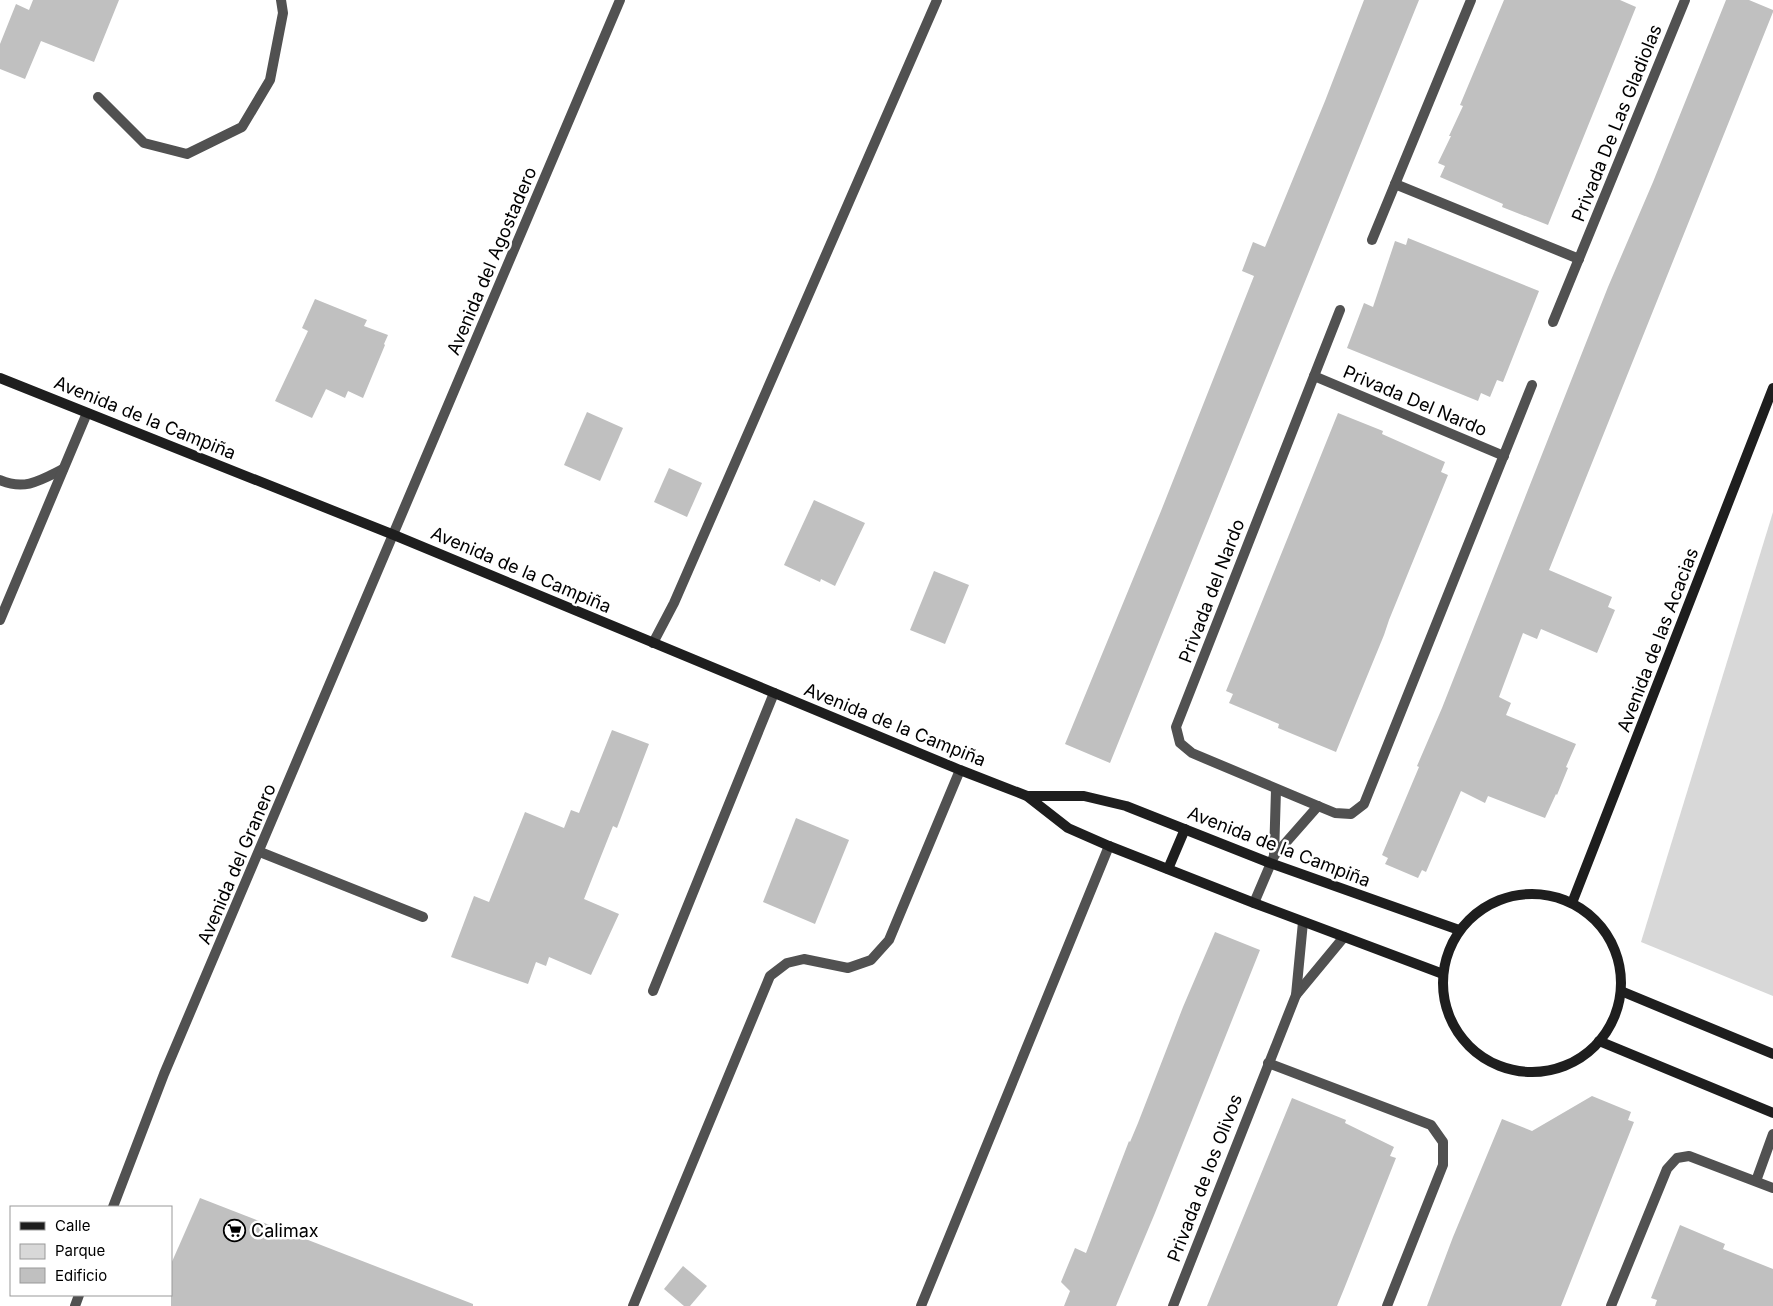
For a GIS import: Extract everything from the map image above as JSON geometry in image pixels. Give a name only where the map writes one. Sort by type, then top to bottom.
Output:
[{"type":"street","points":[[98,98],[144,143],[187,154],[242,127],[270,80],[283,13],[281,0]]},
{"type":"street","name":"Avenida del Agostadero","points":[[394,535],[620,0]]},
{"type":"street","points":[[653,643],[674,603],[937,0]]},
{"type":"street","points":[[1372,240],[1471,0]]},
{"type":"street","name":"Privada De Las Gladiolas","points":[[1553,322],[1685,0]]},
{"type":"street","points":[[1395,184],[1580,259]]},
{"type":"street","name":"Privada del Nardo","points":[[1340,310],[1176,727],[1180,743],[1192,753],[1276,790],[1335,813],[1351,814],[1364,804],[1532,385]]},
{"type":"street","name":"Privada Del Nardo","points":[[1314,376],[1504,456]]},
{"type":"street","name":"Avenida de la Campiña","points":[[0,378],[394,535],[960,770],[1027,796],[1068,828],[1109,846],[1303,922],[1443,974]]},
{"type":"street","name":"Avenida de las Acacias","points":[[1572,903],[1773,388]]},
{"type":"street","points":[[0,620],[87,413]]},
{"type":"street","points":[[0,480],[13,485],[33,483],[63,469]]},
{"type":"street","name":"Avenida del Granero","points":[[113,1206],[164,1074],[394,535]]},
{"type":"street","points":[[653,991],[774,693]]},
{"type":"street","points":[[633,1306],[770,976],[787,962],[804,959],[848,968],[871,960],[889,940],[960,770]]},
{"type":"street","points":[[1272,860],[1276,790]]},
{"type":"street","name":"Avenida de la Campiña","points":[[1027,796],[1084,796],[1126,806],[1459,930]]},
{"type":"street","points":[[1254,903],[1272,860],[1318,806]]},
{"type":"street","points":[[1168,869],[1185,829]]},
{"type":"street","points":[[921,1306],[1109,846]]},
{"type":"street","points":[[260,852],[423,917]]},
{"type":"street","points":[[1542,894],[1572,903],[1594,919],[1610,940],[1619,965],[1620,991],[1614,1018],[1599,1041],[1583,1056],[1562,1067],[1540,1072],[1518,1072],[1496,1065],[1477,1054],[1461,1038],[1449,1018],[1443,996],[1443,974],[1448,951],[1459,930],[1482,909],[1511,896],[1542,894]]},
{"type":"street","name":"Privada de los Olivos","points":[[1172,1306],[1296,995],[1303,922]]},
{"type":"street","name":"Privada de los Olivos","points":[[1296,995],[1344,937]]},
{"type":"street","points":[[1620,991],[1773,1054]]},
{"type":"street","points":[[1599,1041],[1773,1113]]},
{"type":"street","points":[[1268,1063],[1430,1125],[1442,1142],[1443,1165],[1387,1306]]},
{"type":"street","points":[[1756,1182],[1773,1134]]},
{"type":"street","points":[[1611,1306],[1667,1169],[1677,1158],[1689,1156],[1773,1188]]},
{"type":"green space","points":[[1773,512],[1773,996],[1641,942]]},
{"type":"building","points":[[33,0],[119,0],[94,62],[41,41],[25,79],[0,69],[0,44],[16,4],[29,10]]},
{"type":"building","points":[[1364,0],[1419,0],[1110,763],[1065,744],[1161,511],[1254,276],[1242,271],[1253,242],[1265,247]]},
{"type":"building","points":[[1504,0],[1620,0],[1636,7],[1548,225],[1502,207],[1503,204],[1440,177],[1445,166],[1438,163],[1451,136],[1449,136],[1463,106],[1460,105]]},
{"type":"building","points":[[1726,0],[1749,0],[1773,10],[1773,12],[1549,570],[1612,597],[1608,607],[1615,610],[1597,653],[1541,629],[1537,639],[1523,633],[1499,697],[1511,703],[1506,715],[1576,744],[1566,767],[1568,768],[1545,818],[1488,796],[1485,803],[1461,791],[1426,872],[1422,870],[1418,878],[1385,864],[1388,858],[1382,855],[1419,767],[1417,766],[1442,708],[1608,287],[1653,182]]},
{"type":"building","points":[[1408,238],[1539,291],[1503,382],[1497,380],[1490,397],[1481,393],[1478,401],[1347,348],[1364,303],[1373,307],[1395,241],[1406,245]]},
{"type":"building","points":[[315,299],[367,320],[364,326],[388,335],[363,398],[348,391],[345,398],[326,389],[312,418],[275,401],[308,331],[302,328]]},
{"type":"building","points":[[587,412],[623,428],[600,481],[564,465]]},
{"type":"building","points":[[1338,413],[1383,431],[1382,434],[1445,462],[1441,472],[1448,475],[1336,752],[1278,728],[1279,724],[1229,703],[1233,694],[1226,691]]},
{"type":"building","points":[[669,468],[702,483],[687,517],[654,502]]},
{"type":"building","points":[[814,500],[865,523],[835,586],[821,579],[820,582],[784,565]]},
{"type":"building","points":[[934,571],[969,585],[945,644],[910,630]]},
{"type":"building","points":[[612,730],[649,744],[617,828],[613,826],[584,899],[619,914],[591,975],[549,957],[546,966],[536,962],[528,984],[451,957],[474,896],[489,902],[525,812],[564,828],[571,810],[579,813]]},
{"type":"building","points":[[796,818],[849,840],[815,924],[763,902]]},
{"type":"building","points":[[1215,932],[1260,950],[1155,1213],[1116,1306],[1064,1306],[1070,1291],[1061,1282],[1075,1248],[1086,1253],[1129,1141]]},
{"type":"building","points":[[1592,1096],[1631,1112],[1628,1120],[1634,1122],[1561,1306],[1427,1306],[1453,1237],[1502,1119],[1532,1131]]},
{"type":"building","points":[[1292,1098],[1346,1120],[1345,1123],[1394,1147],[1390,1156],[1396,1158],[1344,1289],[1337,1306],[1207,1306]]},
{"type":"building","name":"Calimax","points":[[200,1198],[473,1304],[473,1306],[171,1306],[172,1262]]},
{"type":"building","points":[[1680,1225],[1725,1244],[1723,1249],[1773,1269],[1773,1306],[1655,1306],[1657,1300],[1651,1298]]},
{"type":"building","points":[[683,1266],[707,1286],[690,1306],[684,1306],[664,1289]]},
{"type":"place","name":"Calimax","points":[[235,1231]]}]
